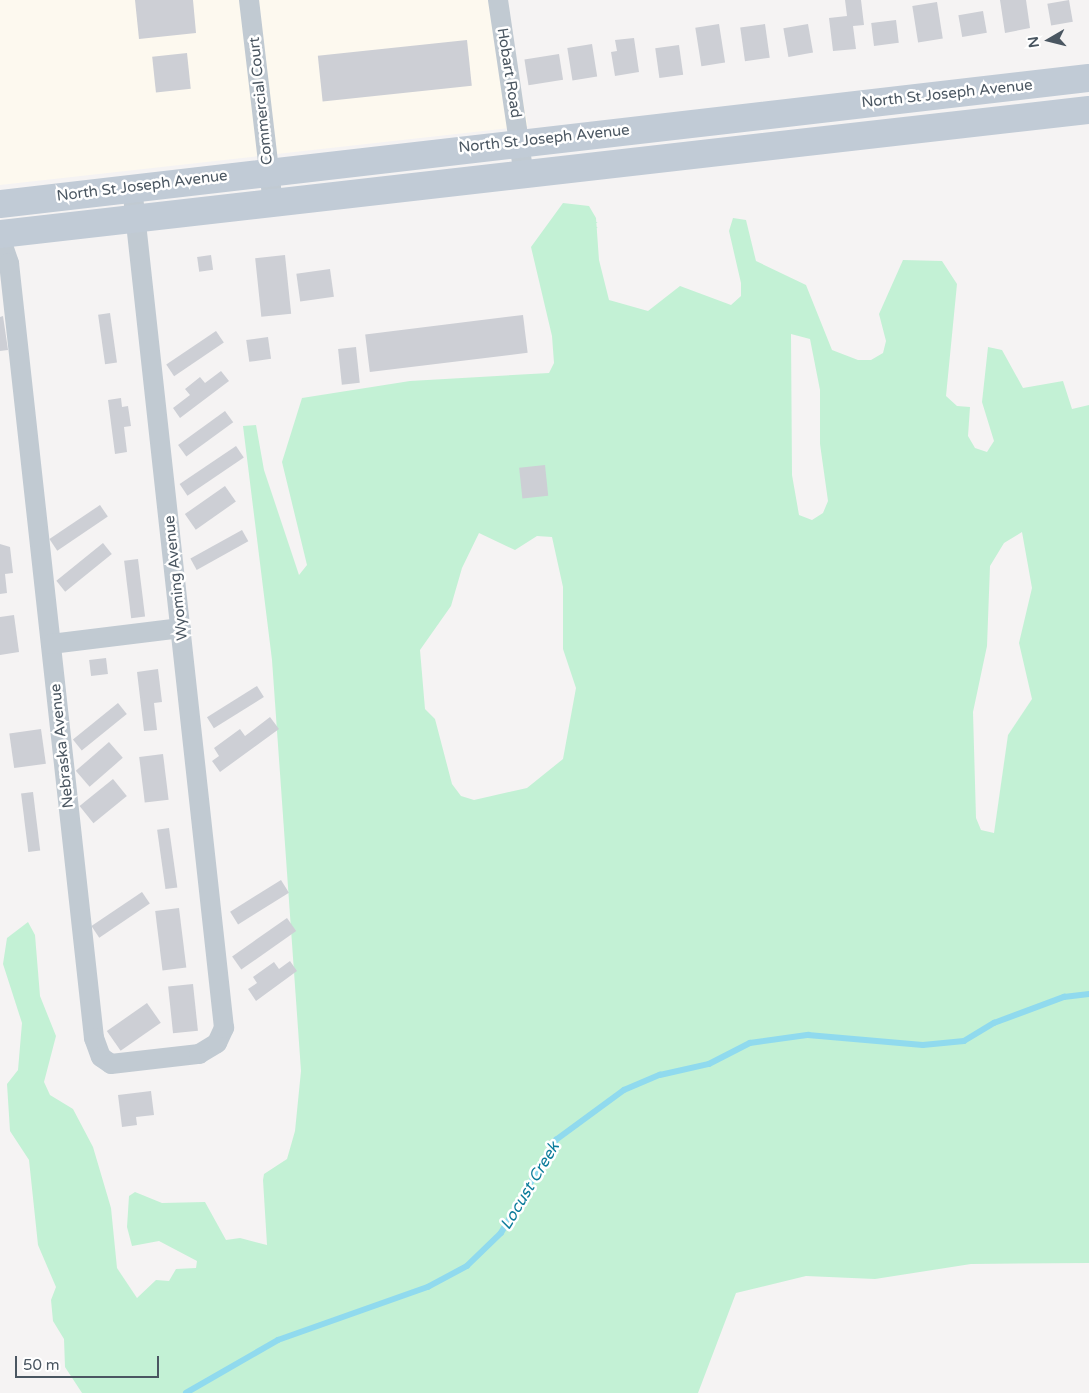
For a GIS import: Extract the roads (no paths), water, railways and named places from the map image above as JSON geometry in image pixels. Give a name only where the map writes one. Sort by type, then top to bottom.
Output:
[{"type":"main road","name":"North St Joseph Avenue","points":[[0,204],[269,171],[1089,78]]},
{"type":"main road","name":"North St Joseph Avenue","points":[[0,235],[1089,110]]},
{"type":"street","name":"Commercial Court","points":[[249,0],[273,203]]},
{"type":"street","name":"Hobart Road","points":[[498,0],[524,176]]},
{"type":"street","name":"Wyoming Avenue","points":[[132,187],[137,218],[219,969]]},
{"type":"street","name":"Nebraska Avenue","points":[[0,235],[9,263],[94,1038],[101,1057],[111,1064],[127,1065],[208,1050],[223,1034],[219,969]]},
{"type":"street","points":[[51,644],[181,628]]},
{"type":"waterway","name":"Locust Creek","points":[[186,1393],[278,1340],[428,1287],[467,1266],[501,1233],[556,1140],[624,1090],[660,1075],[709,1064],[750,1043],[808,1035],[923,1045],[964,1041],[994,1023],[1064,997],[1089,994]]}]
